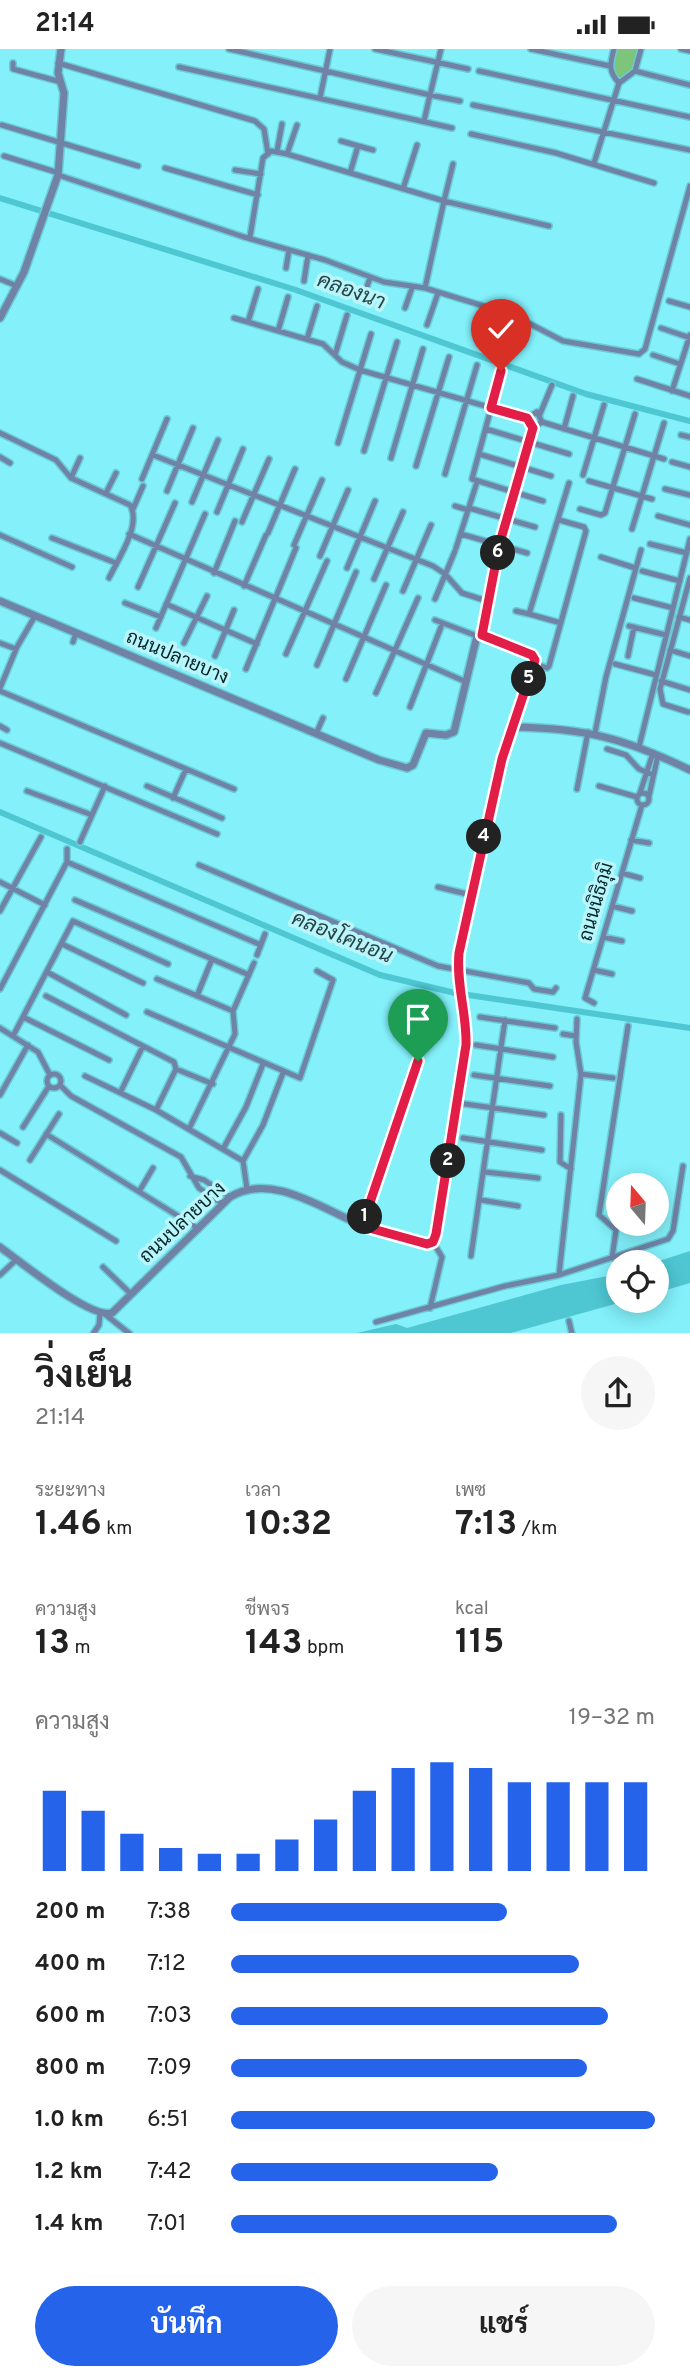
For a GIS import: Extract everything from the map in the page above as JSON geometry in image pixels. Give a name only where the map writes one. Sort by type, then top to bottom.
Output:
[{"type":"street","points":[[0,318],[17,286],[49,207],[59,174],[64,93],[58,63],[61,49]]},
{"type":"street","points":[[229,49],[325,73],[460,101]]},
{"type":"street","points":[[320,98],[332,49]]},
{"type":"street","points":[[375,49],[468,69]]},
{"type":"street","points":[[424,121],[441,49]]},
{"type":"street","points":[[531,49],[610,66]]},
{"type":"street","points":[[614,49],[610,66],[612,76],[619,83]]},
{"type":"street","points":[[594,163],[619,83],[635,71],[641,49]]},
{"type":"street","points":[[681,49],[690,51]]},
{"type":"street","points":[[13,63],[13,69],[61,82]]},
{"type":"street","points":[[58,63],[255,121],[264,129],[268,154]]},
{"type":"street","points":[[180,67],[452,128]]},
{"type":"street","points":[[479,71],[690,117]]},
{"type":"street","points":[[635,71],[690,85]]},
{"type":"street","points":[[473,105],[690,150]]},
{"type":"street","points":[[277,151],[282,124]]},
{"type":"street","points":[[2,125],[138,166]]},
{"type":"street","points":[[287,154],[297,125]]},
{"type":"street","points":[[471,134],[594,163],[654,183]]},
{"type":"street","points":[[341,141],[373,150]]},
{"type":"street","points":[[403,189],[417,145]]},
{"type":"street","points":[[349,173],[358,146]]},
{"type":"street","points":[[250,237],[263,158],[277,151],[444,201],[549,226]]},
{"type":"street","points":[[4,156],[309,255],[370,278],[412,288],[425,288],[513,314],[563,341],[643,352],[690,186]]},
{"type":"street","points":[[425,288],[453,164]]},
{"type":"street","points":[[165,168],[258,195]]},
{"type":"street","points":[[235,170],[261,174]]},
{"type":"street","points":[[286,268],[289,250]]},
{"type":"street","points":[[304,281],[309,255]]},
{"type":"street","points":[[363,298],[370,278]]},
{"type":"street","points":[[0,279],[17,286]]},
{"type":"street","points":[[405,308],[412,288]]},
{"type":"street","points":[[248,322],[258,289]]},
{"type":"street","points":[[428,325],[438,293]]},
{"type":"street","points":[[278,331],[288,297]]},
{"type":"street","points":[[669,301],[690,307]]},
{"type":"street","points":[[307,339],[317,306]]},
{"type":"street","points":[[335,355],[347,315]]},
{"type":"street","points":[[234,318],[323,344],[347,365],[360,370],[527,418],[533,428]]},
{"type":"street","points":[[661,328],[690,337],[672,391]]},
{"type":"street","points":[[338,443],[371,334]]},
{"type":"street","points":[[364,450],[397,342]]},
{"type":"street","points":[[391,458],[423,349]]},
{"type":"street","points":[[653,355],[690,368]]},
{"type":"street","points":[[416,466],[449,357]]},
{"type":"street","points":[[445,474],[477,365]]},
{"type":"street","points":[[501,371],[472,477],[477,482],[543,501]]},
{"type":"street","points":[[637,379],[690,396]]},
{"type":"street","points":[[542,422],[540,414],[552,386]]},
{"type":"street","points":[[564,429],[573,396]]},
{"type":"street","points":[[583,475],[604,405]]},
{"type":"street","points":[[527,418],[531,413],[540,414]]},
{"type":"street","points":[[580,509],[603,515],[635,414]]},
{"type":"street","points":[[109,577],[129,534],[133,509],[167,419]]},
{"type":"street","points":[[542,422],[664,459]]},
{"type":"street","points":[[479,636],[490,602],[491,581],[499,546],[533,428],[542,422]]},
{"type":"street","points":[[632,529],[664,423]]},
{"type":"street","points":[[167,491],[193,428]]},
{"type":"street","points":[[486,429],[569,454]]},
{"type":"street","points":[[0,433],[56,460],[71,478],[106,493],[133,509]]},
{"type":"street","points":[[681,435],[690,437]]},
{"type":"street","points":[[192,502],[218,440]]},
{"type":"street","points":[[217,512],[243,449]]},
{"type":"street","points":[[152,454],[417,560],[445,574],[462,593],[490,602]]},
{"type":"street","points":[[478,454],[551,476]]},
{"type":"street","points":[[0,457],[10,463]]},
{"type":"street","points":[[71,478],[80,458]]},
{"type":"street","points":[[214,573],[254,495],[269,459]]},
{"type":"street","points":[[672,462],[690,467]]},
{"type":"street","points":[[244,586],[295,469]]},
{"type":"street","points":[[106,493],[116,473]]},
{"type":"street","points":[[246,669],[322,480]]},
{"type":"street","points":[[589,481],[652,499]]},
{"type":"street","points":[[435,599],[461,534],[477,482]]},
{"type":"street","points":[[529,614],[569,483]]},
{"type":"street","points":[[665,489],[690,495]]},
{"type":"street","points":[[320,557],[348,490]]},
{"type":"street","points":[[347,568],[375,501]]},
{"type":"street","points":[[138,587],[175,503]]},
{"type":"street","points":[[455,506],[536,527]]},
{"type":"street","points":[[374,579],[403,512]]},
{"type":"street","points":[[156,628],[205,514]]},
{"type":"street","points":[[658,516],[690,525]]},
{"type":"street","points":[[534,663],[548,668],[586,531],[584,527],[559,520]]},
{"type":"street","points":[[403,591],[431,525]]},
{"type":"street","points":[[129,534],[464,681]]},
{"type":"street","points":[[461,534],[527,554]]},
{"type":"street","points":[[0,535],[72,567]]},
{"type":"street","points":[[51,538],[116,563]]},
{"type":"street","points":[[639,747],[690,539]]},
{"type":"street","points":[[650,544],[687,553]]},
{"type":"street","points":[[577,789],[641,550]]},
{"type":"street","points":[[601,557],[635,568]]},
{"type":"street","points":[[286,654],[327,561]]},
{"type":"street","points":[[642,571],[680,581]]},
{"type":"street","points":[[317,666],[356,572]]},
{"type":"street","points":[[688,712],[663,704],[661,681],[689,583]]},
{"type":"street","points":[[346,678],[386,585]]},
{"type":"street","points":[[184,643],[207,596]]},
{"type":"street","points":[[634,597],[673,608]]},
{"type":"street","points":[[376,693],[418,598]]},
{"type":"street","name":"ถนนปลายบาง","points":[[0,601],[379,760],[411,768],[426,733],[446,736],[454,732],[464,681],[479,636]]},
{"type":"street","points":[[125,603],[161,617]]},
{"type":"street","points":[[166,604],[257,643]]},
{"type":"street","points":[[215,656],[234,610]]},
{"type":"street","points":[[516,611],[561,623]]},
{"type":"street","points":[[35,616],[16,649],[0,689],[234,789]]},
{"type":"street","points":[[680,617],[690,620]]},
{"type":"street","points":[[429,1308],[442,1257],[433,1242],[458,1103],[467,1035],[457,969],[471,895],[512,727],[534,663],[532,655],[435,620]]},
{"type":"street","points":[[628,656],[632,626],[666,635]]},
{"type":"street","points":[[410,707],[442,627]]},
{"type":"street","points":[[73,642],[76,633]]},
{"type":"street","points":[[0,643],[16,649]]},
{"type":"street","points":[[670,650],[690,656]]},
{"type":"street","points":[[615,664],[656,675]]},
{"type":"street","points":[[661,681],[690,690]]},
{"type":"street","points":[[316,734],[323,718]]},
{"type":"street","points":[[0,726],[8,730]]},
{"type":"street","points":[[512,727],[591,732],[639,747],[690,771]]},
{"type":"street","points":[[0,743],[217,834]]},
{"type":"street","points":[[607,749],[626,755],[650,775]]},
{"type":"street","points":[[650,775],[648,802],[642,804],[639,795],[650,775],[656,754]]},
{"type":"street","points":[[173,798],[186,769]]},
{"type":"street","points":[[80,842],[105,786]]},
{"type":"street","points":[[147,786],[222,818]]},
{"type":"street","points":[[599,786],[649,796]]},
{"type":"street","points":[[27,791],[92,815]]},
{"type":"street","name":"ถนนนิธิภุมิ","points":[[594,1003],[585,998],[642,804]]},
{"type":"street","points":[[0,911],[41,837]]},
{"type":"street","points":[[631,840],[649,843]]},
{"type":"street","points":[[0,989],[68,862],[67,849]]},
{"type":"street","points":[[68,862],[261,945]]},
{"type":"street","points":[[199,865],[438,966],[531,983],[534,989],[552,992],[556,988]]},
{"type":"street","points":[[622,873],[640,878]]},
{"type":"street","points":[[0,882],[45,905]]},
{"type":"street","points":[[438,887],[471,895]]},
{"type":"street","points":[[75,900],[249,975]]},
{"type":"street","points":[[612,906],[632,911]]},
{"type":"street","points":[[13,1036],[71,923],[76,921],[168,964]]},
{"type":"street","points":[[257,955],[265,934]]},
{"type":"street","points":[[603,937],[622,941]]},
{"type":"street","points":[[62,944],[143,983]]},
{"type":"street","points":[[197,996],[212,959]]},
{"type":"street","points":[[189,1129],[235,1034],[233,1011],[254,963]]},
{"type":"street","points":[[594,969],[612,974]]},
{"type":"street","points":[[147,1012],[298,1078],[303,1074],[333,981],[317,971]]},
{"type":"street","points":[[47,972],[126,1015]]},
{"type":"street","points":[[157,979],[233,1011]]},
{"type":"street","points":[[46,996],[174,1062],[176,1069],[156,1110]]},
{"type":"street","points":[[23,1017],[109,1060]]},
{"type":"street","points":[[480,1017],[555,1028]]},
{"type":"street","points":[[559,1275],[581,1074],[576,1036],[578,1019]]},
{"type":"street","points":[[471,1256],[505,1020]]},
{"type":"street","points":[[613,1250],[615,1230],[599,1215],[628,1025]]},
{"type":"street","points":[[0,1028],[38,1052],[50,1075]]},
{"type":"street","points":[[563,1034],[576,1036]]},
{"type":"street","points":[[0,1095],[28,1045]]},
{"type":"street","points":[[476,1045],[553,1057]]},
{"type":"street","points":[[121,1091],[143,1046]]},
{"type":"street","points":[[362,1226],[418,1061]]},
{"type":"street","points":[[223,1149],[246,1107],[263,1064]]},
{"type":"street","points":[[176,1069],[213,1084]]},
{"type":"street","points":[[247,1189],[243,1161],[263,1125],[283,1073]]},
{"type":"street","points":[[581,1074],[613,1078]]},
{"type":"street","points":[[50,1075],[60,1076],[60,1085],[71,1095],[181,1157],[199,1188],[223,1204]]},
{"type":"street","points":[[23,1127],[49,1086],[47,1079],[50,1075]]},
{"type":"street","points":[[474,1075],[550,1086]]},
{"type":"street","points":[[85,1076],[116,1092],[121,1091],[243,1161]]},
{"type":"street","points":[[49,1086],[53,1088],[60,1085]]},
{"type":"street","points":[[458,1103],[544,1115]]},
{"type":"street","points":[[30,1160],[59,1114]]},
{"type":"street","points":[[561,1115],[560,1162],[571,1169]]},
{"type":"street","points":[[0,1133],[17,1143]]},
{"type":"street","points":[[46,1134],[199,1229]]},
{"type":"street","points":[[463,1138],[542,1150]]},
{"type":"street","points":[[634,1250],[671,1237],[683,1166]]},
{"type":"street","points":[[140,1190],[153,1168]]},
{"type":"street","points":[[0,1170],[116,1241]]},
{"type":"street","points":[[485,1172],[538,1178]]},
{"type":"street","points":[[190,1176],[204,1180],[230,1197]]},
{"type":"street","name":"ถนนปลายบาง","points":[[103,1314],[112,1313],[230,1197],[247,1189],[296,1196],[362,1226],[427,1244],[433,1242]]},
{"type":"street","points":[[481,1201],[518,1206]]},
{"type":"street","points":[[0,1247],[130,1333]]},
{"type":"street","points":[[0,1275],[17,1259]]},
{"type":"street","points":[[376,1322],[505,1286],[559,1275],[606,1260]]},
{"type":"street","points":[[103,1267],[131,1294]]},
{"type":"street","points":[[93,1333],[103,1314]]},
{"type":"street","points":[[569,1321],[572,1333]]},
{"type":"green space","points":[[614,49],[640,49],[633,71],[618,81],[610,66]]},
{"type":"water","points":[[690,1251],[690,1283],[669,1289],[669,1258]]},
{"type":"water","points":[[606,1276],[606,1306],[511,1333],[357,1333],[396,1324],[407,1328],[561,1285]]},
{"type":"waterway","name":"คลองนา","points":[[0,198],[296,290],[586,394],[690,421]]},
{"type":"waterway","name":"คลองโคนอน","points":[[0,812],[380,975],[455,993],[690,1028]]},
{"type":"route","points":[[418,1061],[362,1226],[427,1244],[433,1242],[436,1234],[466,1045],[466,1019],[458,985],[459,953],[502,759],[535,660],[532,655],[482,635],[488,615],[491,581],[499,546],[533,428],[528,424],[527,418],[491,408],[501,371]]}]
